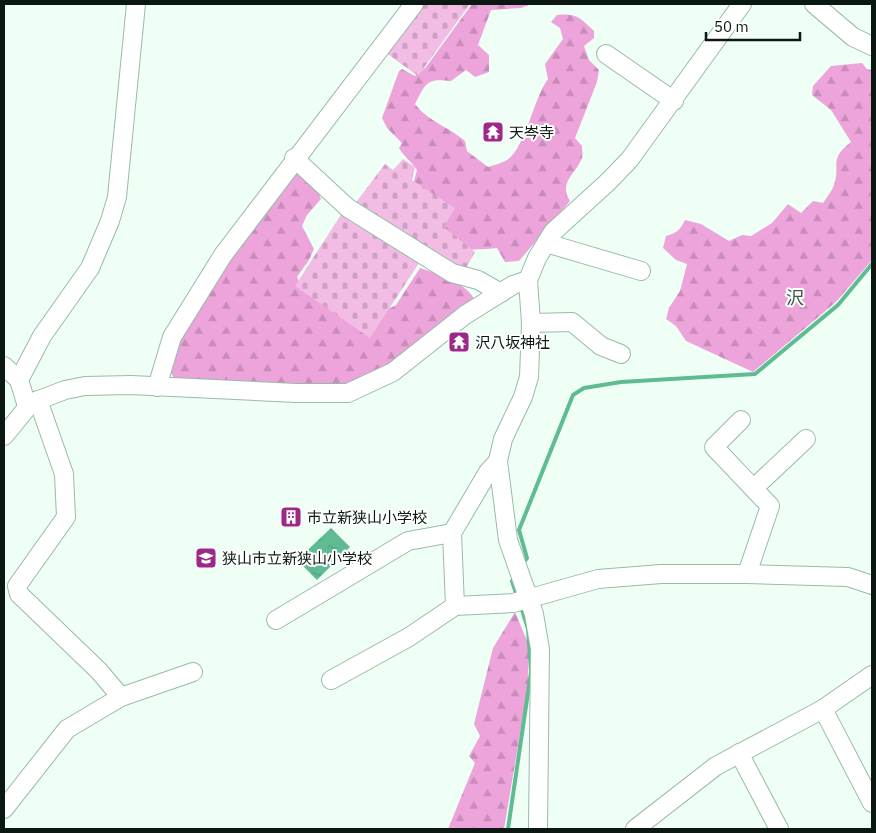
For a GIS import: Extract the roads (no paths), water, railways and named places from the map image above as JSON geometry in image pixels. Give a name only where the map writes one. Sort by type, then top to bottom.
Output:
[{"type":"street","points":[[20,380],[42,336],[90,268],[113,213],[117,197],[136,4]]},
{"type":"street","points":[[157,387],[172,337],[223,254],[294,158],[414,4]]},
{"type":"street","points":[[538,829],[540,649],[529,600],[508,540],[498,461],[503,438],[523,397],[527,382],[531,323],[528,280],[553,232],[610,181],[630,158],[674,101],[742,4]]},
{"type":"street","points":[[814,4],[853,37],[872,46]]},
{"type":"street","points":[[606,54],[674,101]]},
{"type":"street","points":[[294,158],[356,213],[452,273],[478,280],[501,292]]},
{"type":"street","points":[[546,243],[641,271]]},
{"type":"street","points":[[4,436],[32,403],[65,390],[85,386],[348,393],[393,372],[465,315],[501,292],[528,280]]},
{"type":"street","points":[[531,323],[572,322],[601,346],[621,354]]},
{"type":"street","points":[[4,366],[20,380],[64,474],[66,517],[18,586],[18,594],[99,672],[121,697]]},
{"type":"street","points":[[741,420],[714,447],[770,506],[747,574]]},
{"type":"street","points":[[754,488],[806,439]]},
{"type":"street","points":[[455,606],[452,533],[488,472],[498,461]]},
{"type":"street","points":[[276,620],[408,541],[452,533]]},
{"type":"street","points":[[331,680],[410,637],[455,606],[513,603],[529,600],[598,579],[661,574],[747,574],[848,577],[872,585]]},
{"type":"street","points":[[4,809],[67,729],[121,697],[193,672]]},
{"type":"street","points":[[635,829],[695,780],[739,753],[822,709],[872,675]]},
{"type":"street","points":[[822,709],[872,803]]},
{"type":"street","points":[[739,753],[779,829]]},
{"type":"water","points":[[331,528],[350,547],[317,580],[297,560]]},
{"type":"waterway","points":[[523,563],[527,558],[519,530],[573,395],[584,388],[621,382],[755,374],[838,305],[872,264]]},
{"type":"waterway","points":[[515,577],[512,581],[517,596]]},
{"type":"waterway","points":[[508,829],[531,672],[528,629],[522,610]]},
{"type":"place","name":"天岑寺","points":[[493,132]]},
{"type":"place","name":"沢八坂神社","points":[[459,342]]},
{"type":"place","name":"市立新狭山小学校","points":[[291,517]]},
{"type":"place","name":"狭山市立新狭山小学校","points":[[206,558]]},
{"type":"district","name":"沢","points":[[795,297]]}]
